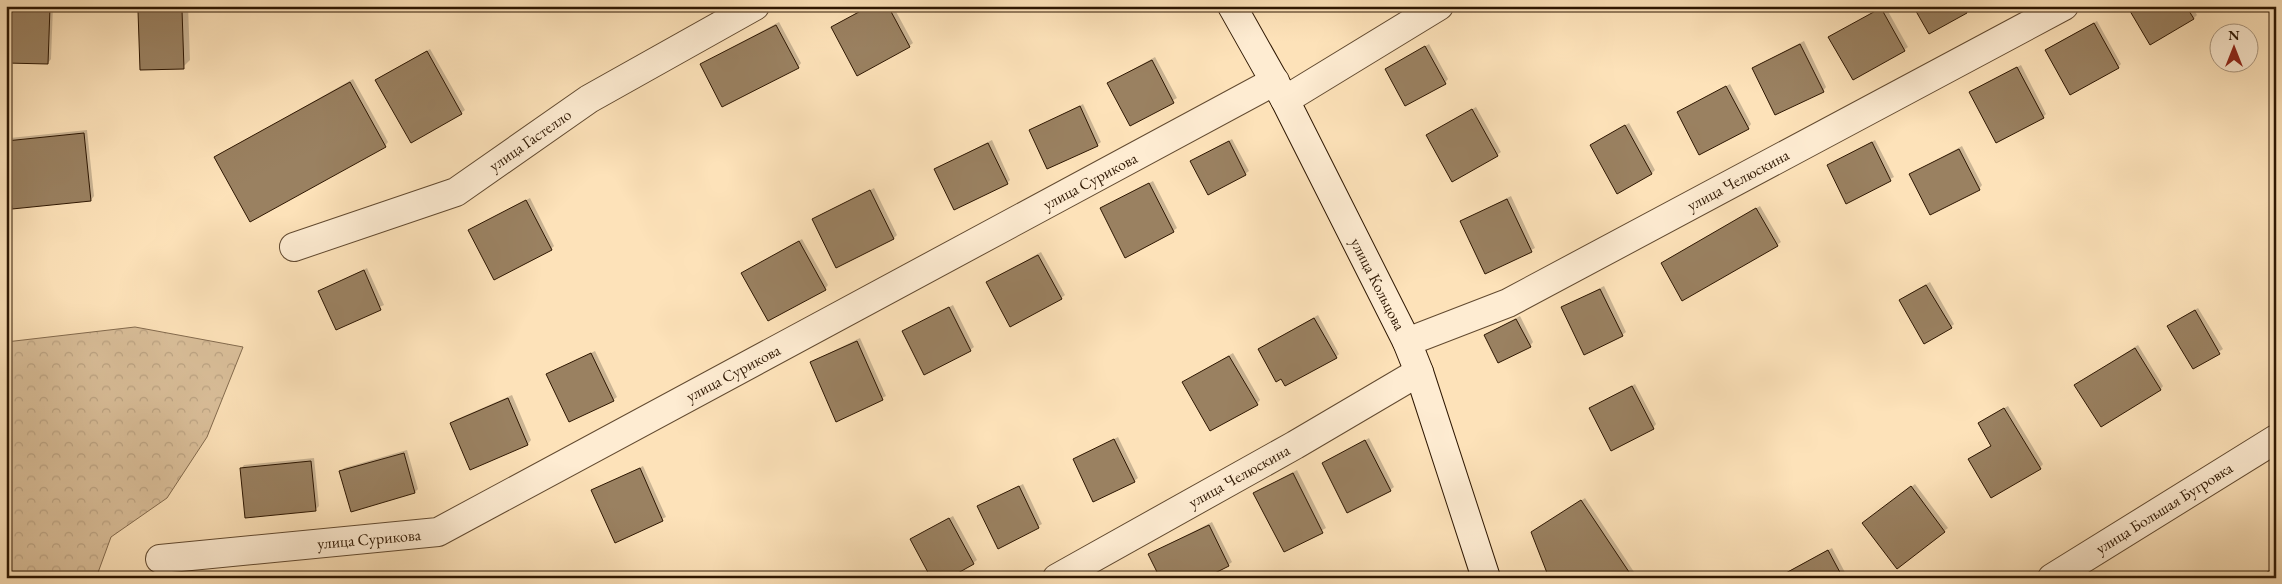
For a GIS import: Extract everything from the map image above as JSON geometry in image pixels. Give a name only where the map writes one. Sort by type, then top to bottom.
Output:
[{"type":"street","name":"улица Гастелло","points":[[294,247],[456,192],[589,99],[755,6]]},
{"type":"street","name":"улица Кольцова","points":[[1232,6],[1280,90],[1407,342],[1419,372],[1486,578]]},
{"type":"street","name":"улица Сурикова","points":[[160,559],[438,532],[1439,6]]},
{"type":"street","name":"улица Челюскина","points":[[1407,342],[1508,303],[2064,6]]},
{"type":"street","name":"улица Челюскина","points":[[1057,578],[1295,445],[1419,372]]},
{"type":"street","name":"улица Большая Бугровка","points":[[2052,578],[2276,439]]},
{"type":"green space","points":[[135,327],[243,347],[207,437],[167,498],[111,537],[96,578],[6,578],[6,342]]},
{"type":"building","points":[[6,6],[50,7],[48,64],[6,63]]},
{"type":"building","points":[[870,6],[888,6],[910,47],[857,76],[831,27]]},
{"type":"building","points":[[1913,6],[1964,6],[1967,13],[1929,34]]},
{"type":"building","points":[[2127,6],[2186,6],[2194,19],[2150,45]]},
{"type":"building","points":[[1881,8],[1905,51],[1853,80],[1828,37]]},
{"type":"building","points":[[182,10],[184,69],[140,70],[138,11]]},
{"type":"building","points":[[2094,23],[2119,68],[2070,95],[2045,50]]},
{"type":"building","points":[[776,25],[799,68],[722,107],[700,64]]},
{"type":"building","points":[[1800,44],[1824,92],[1775,115],[1752,68]]},
{"type":"building","points":[[1425,46],[1446,84],[1405,106],[1385,69]]},
{"type":"building","points":[[427,51],[462,114],[411,143],[375,80]]},
{"type":"building","points":[[1152,60],[1174,103],[1130,126],[1107,83]]},
{"type":"building","points":[[2017,67],[2044,118],[1996,143],[1969,92]]},
{"type":"building","points":[[350,82],[386,147],[250,222],[214,157]]},
{"type":"building","points":[[1726,86],[1749,129],[1699,155],[1677,112]]},
{"type":"building","points":[[1080,106],[1098,146],[1047,169],[1029,130]]},
{"type":"building","points":[[1472,109],[1498,156],[1452,182],[1426,135]]},
{"type":"building","points":[[1625,125],[1652,174],[1617,194],[1590,145]]},
{"type":"building","points":[[84,133],[91,201],[12,209],[6,141]]},
{"type":"building","points":[[1229,141],[1246,175],[1208,195],[1190,161]]},
{"type":"building","points":[[1872,142],[1891,181],[1846,204],[1827,165]]},
{"type":"building","points":[[988,143],[1008,184],[954,210],[934,169]]},
{"type":"building","points":[[1959,149],[1980,190],[1930,215],[1909,174]]},
{"type":"building","points":[[1149,183],[1174,232],[1125,258],[1100,208]]},
{"type":"building","points":[[870,190],[894,239],[836,268],[812,219]]},
{"type":"building","points":[[1507,199],[1532,252],[1485,274],[1460,221]]},
{"type":"building","points":[[526,200],[552,250],[494,280],[468,230]]},
{"type":"building","points":[[1756,208],[1778,246],[1682,301],[1661,263]]},
{"type":"building","points":[[799,241],[826,290],[768,321],[741,273]]},
{"type":"building","points":[[1038,255],[1062,299],[1010,327],[986,282]]},
{"type":"building","points":[[364,270],[381,310],[336,330],[318,291]]},
{"type":"building","points":[[1926,285],[1952,328],[1924,344],[1899,300]]},
{"type":"building","points":[[1600,289],[1623,336],[1584,355],[1561,307]]},
{"type":"building","points":[[949,307],[971,351],[924,375],[902,331]]},
{"type":"building","points":[[2195,310],[2220,354],[2193,369],[2167,326]]},
{"type":"building","points":[[1314,318],[1337,358],[1285,386],[1281,379],[1276,382],[1258,349]]},
{"type":"building","points":[[1516,319],[1531,347],[1498,363],[1484,335]]},
{"type":"building","points":[[857,341],[883,400],[836,422],[810,362]]},
{"type":"building","points":[[2135,348],[2161,390],[2101,427],[2074,385]]},
{"type":"building","points":[[591,353],[614,401],[569,422],[546,374]]},
{"type":"building","points":[[1229,356],[1258,405],[1210,431],[1182,382]]},
{"type":"building","points":[[1632,386],[1654,429],[1611,451],[1589,408]]},
{"type":"building","points":[[508,398],[528,445],[470,470],[450,423]]},
{"type":"building","points":[[2004,408],[2041,469],[1991,498],[1968,459],[1991,446],[1978,423]]},
{"type":"building","points":[[1114,439],[1135,482],[1093,502],[1073,459]]},
{"type":"building","points":[[1365,440],[1391,491],[1347,513],[1322,463]]},
{"type":"building","points":[[404,453],[415,493],[351,512],[339,471]]},
{"type":"building","points":[[311,461],[316,511],[245,518],[240,468]]},
{"type":"building","points":[[640,468],[663,521],[615,543],[591,490]]},
{"type":"building","points":[[1293,473],[1323,533],[1284,552],[1253,493]]},
{"type":"building","points":[[1019,486],[1039,528],[998,549],[977,506]]},
{"type":"building","points":[[1911,486],[1945,532],[1897,569],[1862,523]]},
{"type":"building","points":[[1581,500],[1633,578],[1549,578],[1531,532]]},
{"type":"building","points":[[949,518],[974,564],[949,578],[931,578],[910,539]]},
{"type":"building","points":[[1209,525],[1229,566],[1205,578],[1160,578],[1148,554]]},
{"type":"building","points":[[1828,550],[1843,578],[1786,578],[1784,574]]},
{"type":"building","points":[[2276,567],[2276,578],[2257,578]]}]
